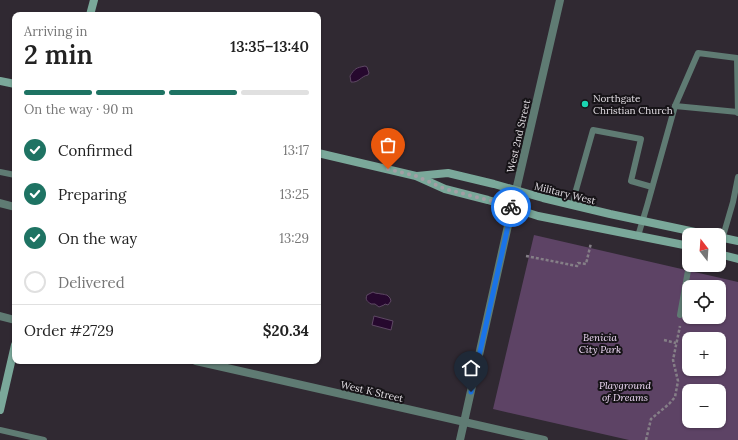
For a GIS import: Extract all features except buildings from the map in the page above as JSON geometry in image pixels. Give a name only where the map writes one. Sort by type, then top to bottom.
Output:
[{"type":"main road","points":[[91,12],[94,0]]},
{"type":"main road","points":[[0,81],[12,83]]},
{"type":"main road","name":"Military West","points":[[321,154],[416,176],[445,189],[488,200],[538,216],[682,245]]},
{"type":"main road","name":"Military West","points":[[416,176],[448,173],[573,206],[682,231]]},
{"type":"main road","points":[[726,238],[738,241]]},
{"type":"main road","points":[[726,256],[738,259]]},
{"type":"main road","points":[[0,410],[12,358]]},
{"type":"street","name":"West 2nd Street","points":[[460,440],[560,0]]},
{"type":"street","points":[[0,203],[12,206]]},
{"type":"street","points":[[0,316],[12,319]]},
{"type":"street","name":"West K Street","points":[[209,364],[544,440]]},
{"type":"lane","points":[[638,236],[674,106],[698,53],[737,58],[738,112],[674,106]]},
{"type":"lane","points":[[573,206],[593,130],[641,139],[631,182],[652,187]]},
{"type":"lane","points":[[0,172],[12,174]]},
{"type":"lane","points":[[724,228],[738,177]]},
{"type":"lane","points":[[680,316],[688,272]]},
{"type":"lane","points":[[0,430],[44,440]]},
{"type":"path","points":[[526,256],[577,266],[578,263],[586,264],[591,243]]},
{"type":"path","points":[[646,440],[651,419],[669,404],[675,396],[678,381],[673,360],[680,326]]},
{"type":"path","points":[[664,340],[676,343]]},
{"type":"green space","name":"Benicia City Park","points":[[534,235],[682,269],[682,272],[695,272],[738,282],[738,440],[629,440],[493,409]]},
{"type":"shaded area","points":[[365,66],[367,67],[369,73],[368,75],[351,82],[350,76],[353,71]]},
{"type":"shaded area","points":[[373,292],[387,295],[391,301],[388,305],[385,304],[379,307],[375,304],[371,304],[366,297]]},
{"type":"shaded area","points":[[374,316],[393,321],[391,330],[372,325]]},
{"type":"way so far","points":[[388,169],[416,176],[445,189],[511,207]]},
{"type":"place","name":"Northgate Christian Church","points":[[585,104]]},
{"type":"route","points":[[471,392],[511,207]]},
{"type":"park label","name":"Playground of Dreams","points":[[625,390]]}]
